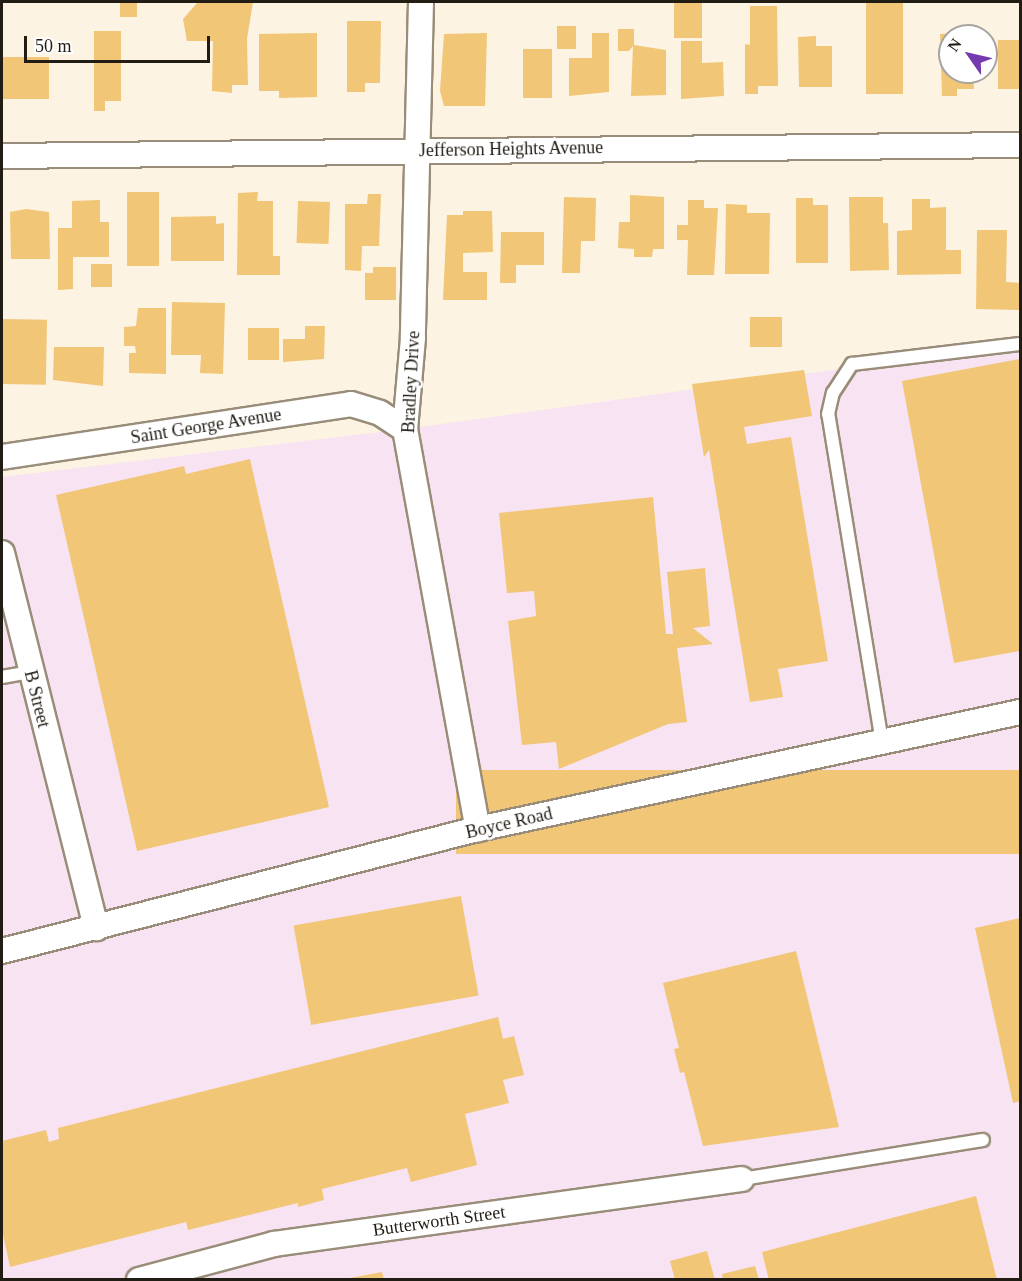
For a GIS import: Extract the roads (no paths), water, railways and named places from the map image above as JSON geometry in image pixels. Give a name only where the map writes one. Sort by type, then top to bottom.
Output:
[{"type":"street","name":"Bradley Drive","points":[[421,2],[413,338],[405,429],[478,829]]},
{"type":"street","name":"Jefferson Heights Avenue","points":[[2,156],[1020,145]]},
{"type":"street","name":"Saint George Avenue","points":[[2,457],[351,404],[380,413],[405,429]]},
{"type":"street","name":"B Street","points":[[2,553],[96,928]]},
{"type":"street","name":"Boyce Road","points":[[2,951],[478,829],[1020,712]]},
{"type":"street","name":"Butterworth Street","points":[[139,1280],[274,1244],[742,1179]]},
{"type":"lane","points":[[882,742],[828,414],[833,393],[852,364],[1020,344]]},
{"type":"lane","points":[[2,677],[30,672]]},
{"type":"lane","points":[[742,1179],[983,1140]]}]
